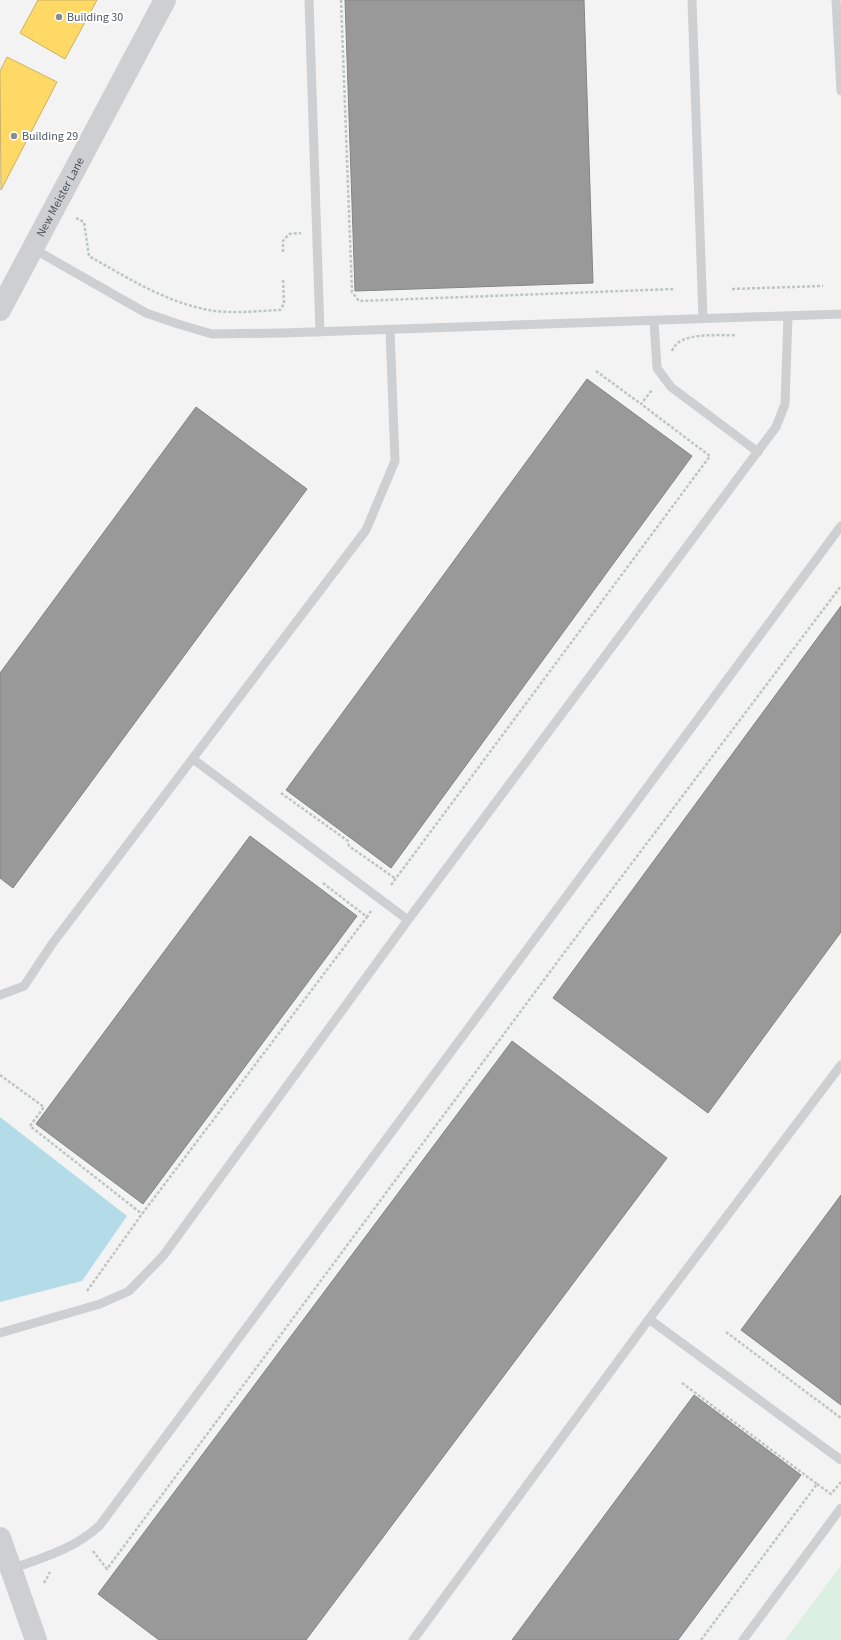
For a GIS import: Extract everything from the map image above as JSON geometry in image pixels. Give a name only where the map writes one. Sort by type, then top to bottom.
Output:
[{"type":"street","name":"New Meister Lane","points":[[0,310],[166,0]]},
{"type":"street","points":[[0,1538],[36,1640]]},
{"type":"lane","points":[[309,0],[320,332]]},
{"type":"lane","points":[[692,0],[703,319]]},
{"type":"lane","points":[[836,0],[841,91]]},
{"type":"lane","points":[[32,248],[146,313],[212,334],[390,330],[841,314]]},
{"type":"lane","points":[[0,1333],[100,1304],[129,1291],[163,1256],[408,920],[776,427],[785,404],[788,316]]},
{"type":"lane","points":[[654,321],[657,368],[671,387],[758,452]]},
{"type":"lane","points":[[0,995],[24,986],[52,944],[366,530],[394,461],[390,330]]},
{"type":"lane","points":[[11,1569],[74,1545],[88,1537],[100,1525],[841,526]]},
{"type":"lane","points":[[193,759],[408,920]]},
{"type":"lane","points":[[413,1640],[649,1319],[841,1065]]},
{"type":"lane","points":[[649,1319],[841,1460]]},
{"type":"lane","points":[[743,1640],[841,1508]]},
{"type":"path","points":[[342,0],[352,292],[359,301],[674,289]]},
{"type":"path","points":[[76,218],[84,222],[89,256],[141,286],[176,302],[210,310],[247,312],[280,310],[284,304],[283,279]]},
{"type":"path","points":[[283,252],[283,241],[289,234],[302,233]]},
{"type":"path","points":[[732,288],[823,286]]},
{"type":"path","points":[[670,355],[672,348],[682,339],[690,337],[736,335]]},
{"type":"path","points":[[391,886],[710,456],[596,371]]},
{"type":"path","points":[[641,404],[652,390]]},
{"type":"path","points":[[93,1550],[107,1568],[561,957],[841,586]]},
{"type":"path","points":[[281,793],[348,842],[349,846],[396,879]]},
{"type":"path","points":[[323,883],[366,917]]},
{"type":"path","points":[[86,1292],[142,1214],[371,911]]},
{"type":"path","points":[[0,1075],[44,1107],[30,1126],[142,1214]]},
{"type":"path","points":[[726,1332],[841,1418]]},
{"type":"path","points":[[682,1383],[831,1494],[841,1482]]},
{"type":"path","points":[[701,1640],[817,1484]]},
{"type":"green space","points":[[841,1565],[841,1640],[785,1640]]},
{"type":"water","points":[[0,1117],[127,1216],[82,1281],[0,1302]]},
{"type":"building: Homes","name":"Building 30","points":[[38,0],[97,0],[65,59],[20,33]]},
{"type":"building: Homes","name":"Building 29","points":[[7,57],[57,82],[1,190],[0,71]]},
{"type":"building: Industry","points":[[345,0],[584,0],[593,283],[355,291]]},
{"type":"building: Industry","points":[[587,379],[692,456],[391,868],[286,790]]},
{"type":"building: Industry","points":[[196,407],[307,489],[13,888],[0,878],[0,673]]},
{"type":"building: Industry","points":[[841,606],[841,932],[708,1113],[553,998]]},
{"type":"building: Industry","points":[[250,836],[357,916],[143,1204],[36,1124]]},
{"type":"building: Industry","points":[[512,1041],[667,1158],[306,1640],[159,1640],[98,1594]]},
{"type":"building: Industry","points":[[841,1195],[841,1405],[741,1330]]},
{"type":"building: Industry","points":[[694,1395],[801,1475],[678,1640],[512,1640]]},
{"type":"place","name":"Building 30","points":[[59,17]]},
{"type":"place","name":"Building 29","points":[[14,136]]}]
